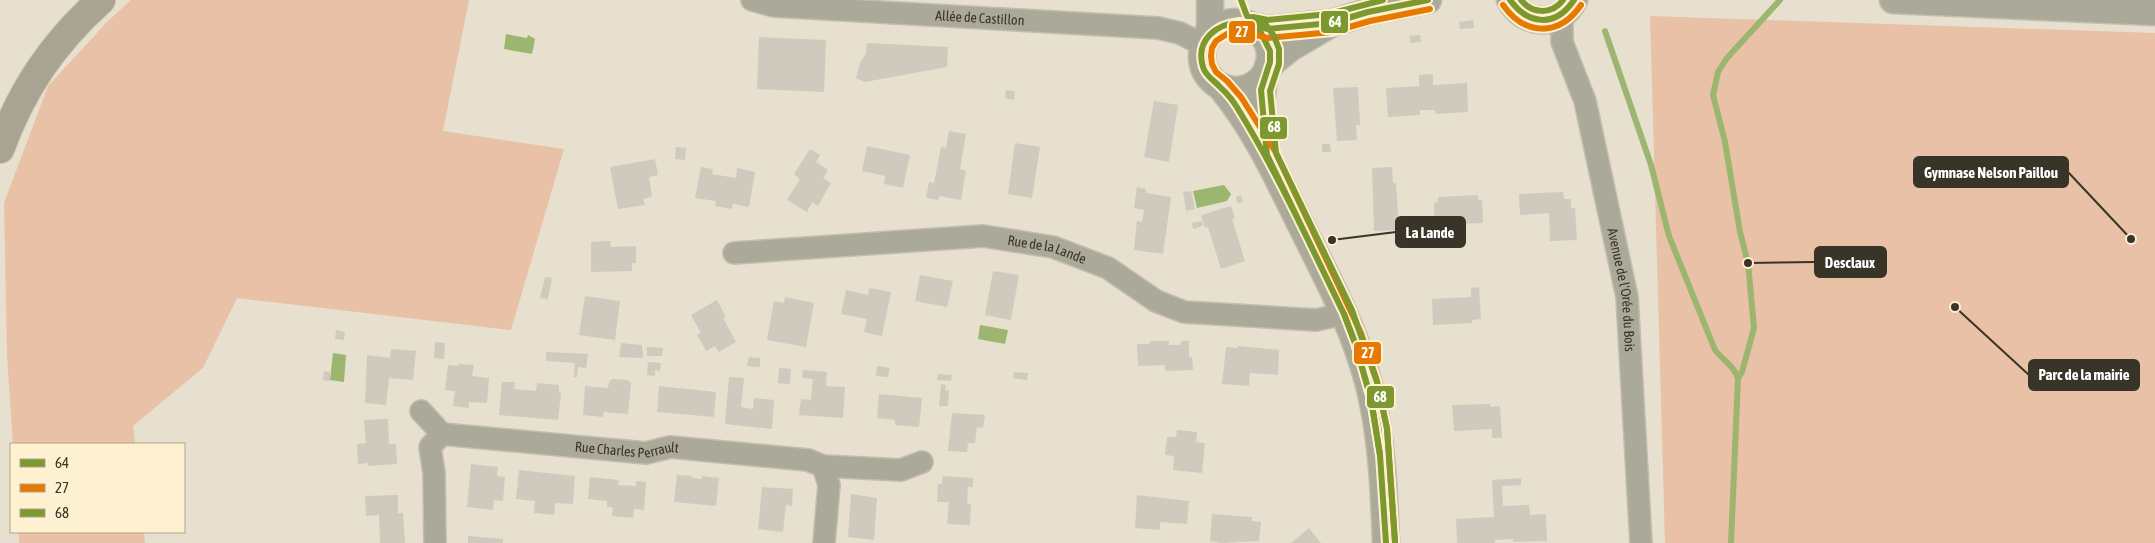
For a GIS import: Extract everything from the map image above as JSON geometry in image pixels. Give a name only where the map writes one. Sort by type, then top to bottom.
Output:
[{"type":"highway","points":[[0,149],[9,124],[40,66],[69,31],[101,0]]},
{"type":"street","name":"Allée de Castillon","points":[[752,0],[774,6],[1158,28],[1205,41]]},
{"type":"street","points":[[1210,0],[1210,27],[1202,56],[1203,68],[1209,78],[1221,86],[1240,111],[1267,155],[1344,314],[1369,384],[1378,430],[1386,543]]},
{"type":"street","points":[[1241,16],[1268,29],[1331,23],[1368,12],[1428,0]]},
{"type":"street","points":[[1893,0],[2155,12]]},
{"type":"street","points":[[1506,1],[1521,14],[1565,7]]},
{"type":"street","name":"Avenue de l'Orée du Bois","points":[[1565,7],[1562,42],[1585,101],[1627,297],[1641,543]]},
{"type":"street","points":[[1205,41],[1218,27],[1241,16]]},
{"type":"street","points":[[1241,16],[1260,31],[1270,51],[1261,104],[1267,155]]},
{"type":"street","points":[[1221,86],[1239,90],[1250,87],[1290,48],[1331,23]]},
{"type":"street","name":"Rue de la Lande","points":[[734,253],[983,236],[1053,247],[1108,268],[1156,301],[1184,312],[1316,320],[1344,314]]},
{"type":"street","points":[[421,411],[442,434],[430,447],[434,473],[435,543]]},
{"type":"street","name":"Rue Charles Perrault","points":[[442,434],[646,453],[670,448],[808,460],[823,466],[901,470],[922,462]]},
{"type":"street","points":[[823,466],[829,485],[824,543]]},
{"type":"shaded area","points":[[131,0],[469,0],[443,131],[564,149],[511,330],[237,298],[203,368],[133,426],[135,443],[13,443],[7,355],[4,203],[48,86],[107,22]]},
{"type":"shaded area","points":[[1650,16],[2155,33],[2155,543],[1665,543]]},
{"type":"shaded area","points":[[506,34],[527,38],[528,35],[535,39],[532,54],[504,49]]},
{"type":"shaded area","points":[[1224,185],[1231,194],[1227,201],[1197,208],[1193,191]]},
{"type":"shaded area","points":[[980,325],[1008,330],[1005,344],[978,339]]},
{"type":"shaded area","points":[[333,353],[346,355],[344,382],[330,380]]},
{"type":"shaded area","points":[[19,533],[144,533],[145,543],[19,543]]},
{"type":"building","points":[[1473,20],[1474,28],[1460,29],[1459,22]]},
{"type":"building","points":[[1420,35],[1421,42],[1410,43],[1410,36]]},
{"type":"building","points":[[759,37],[826,40],[824,92],[757,89]]},
{"type":"building","points":[[867,43],[948,47],[947,67],[865,82],[856,78],[860,63],[866,53]]},
{"type":"building","points":[[1433,74],[1433,85],[1467,83],[1468,112],[1436,114],[1435,110],[1420,110],[1420,115],[1388,117],[1386,88],[1419,86],[1419,75]]},
{"type":"building","points":[[1358,87],[1360,125],[1356,125],[1357,140],[1337,141],[1333,88]]},
{"type":"building","points":[[1006,90],[1015,91],[1014,100],[1005,98]]},
{"type":"building","points":[[1154,101],[1178,105],[1169,162],[1144,157]]},
{"type":"building","points":[[949,131],[966,134],[960,169],[966,171],[961,200],[939,196],[939,200],[926,198],[929,182],[934,183],[941,147],[946,148]]},
{"type":"building","points":[[1015,143],[1040,147],[1032,198],[1008,194]]},
{"type":"building","points":[[1322,144],[1330,144],[1331,152],[1322,152]]},
{"type":"building","points":[[867,146],[910,155],[903,188],[884,184],[885,176],[862,171]]},
{"type":"building","points":[[676,147],[686,148],[685,160],[675,159]]},
{"type":"building","points":[[810,149],[820,155],[816,162],[828,170],[823,178],[831,183],[818,206],[812,202],[807,212],[787,200],[800,179],[794,174]]},
{"type":"building","points":[[655,159],[658,175],[649,177],[652,197],[643,199],[645,205],[618,209],[610,167]]},
{"type":"building","points":[[701,167],[713,169],[712,174],[736,178],[737,168],[755,172],[749,207],[733,204],[732,209],[715,206],[716,201],[695,198]]},
{"type":"building","points":[[1392,167],[1393,183],[1396,183],[1399,230],[1374,231],[1372,168]]},
{"type":"building","points":[[1137,187],[1146,189],[1146,193],[1171,197],[1163,254],[1134,250],[1137,221],[1142,222],[1144,210],[1134,208]]},
{"type":"building","points":[[1191,191],[1195,209],[1186,211],[1183,192]]},
{"type":"building","points":[[1563,192],[1564,199],[1571,199],[1571,208],[1575,208],[1577,240],[1550,241],[1549,213],[1520,215],[1519,194]]},
{"type":"building","points":[[1241,195],[1243,202],[1237,203],[1236,197]]},
{"type":"building","points":[[1478,195],[1478,200],[1482,200],[1483,223],[1435,225],[1434,203],[1438,202],[1438,197]]},
{"type":"building","points":[[1231,206],[1235,218],[1232,219],[1245,261],[1221,269],[1208,227],[1205,228],[1201,215]]},
{"type":"building","points":[[1202,221],[1203,226],[1193,229],[1192,223]]},
{"type":"building","points":[[610,241],[611,247],[636,246],[636,263],[632,263],[632,271],[591,272],[591,242]]},
{"type":"building","points":[[993,271],[1019,275],[1011,320],[985,315]]},
{"type":"building","points":[[920,275],[953,281],[947,307],[915,301]]},
{"type":"building","points":[[545,277],[552,278],[548,299],[540,298]]},
{"type":"building","points":[[1479,287],[1481,319],[1472,320],[1472,323],[1433,325],[1432,299],[1471,297],[1471,288]]},
{"type":"building","points":[[869,288],[891,292],[882,336],[864,332],[867,319],[841,314],[846,290],[868,295]]},
{"type":"building","points":[[585,296],[620,301],[615,340],[579,335]]},
{"type":"building","points":[[785,297],[814,303],[806,347],[767,340],[774,301],[784,303]]},
{"type":"building","points":[[717,300],[726,317],[723,318],[736,342],[719,352],[715,346],[706,351],[697,335],[701,333],[691,315]]},
{"type":"building","points":[[336,330],[345,332],[344,340],[335,339]]},
{"type":"building","points":[[1150,341],[1169,341],[1169,345],[1181,345],[1181,341],[1189,341],[1189,357],[1192,357],[1193,370],[1165,371],[1165,365],[1138,366],[1137,344],[1150,344]]},
{"type":"building","points":[[435,342],[445,343],[444,359],[434,358]]},
{"type":"building","points":[[621,343],[642,345],[643,358],[619,357]]},
{"type":"building","points":[[1238,346],[1279,350],[1278,375],[1250,373],[1249,386],[1222,384],[1226,347],[1238,348]]},
{"type":"building","points":[[647,347],[663,348],[662,356],[647,356]]},
{"type":"building","points":[[391,349],[416,351],[413,380],[389,378],[386,405],[365,403],[367,355],[390,358]]},
{"type":"building","points":[[546,352],[588,354],[586,368],[578,367],[577,377],[574,377],[575,363],[546,361]]},
{"type":"building","points":[[749,357],[760,358],[760,367],[747,366]]},
{"type":"building","points":[[648,362],[661,363],[660,371],[655,370],[655,376],[647,375]]},
{"type":"building","points":[[458,364],[474,365],[472,376],[489,378],[487,403],[469,402],[469,408],[453,406],[455,391],[445,390],[448,365],[458,366]]},
{"type":"building","points":[[877,366],[890,368],[888,377],[876,376]]},
{"type":"building","points":[[779,368],[791,369],[790,384],[778,383]]},
{"type":"building","points":[[803,370],[827,372],[826,386],[845,387],[843,418],[799,415],[801,399],[811,400],[813,379],[802,378]]},
{"type":"building","points":[[324,371],[330,372],[330,381],[323,380]]},
{"type":"building","points":[[1014,372],[1028,373],[1027,380],[1013,378]]},
{"type":"building","points":[[938,374],[952,375],[951,381],[937,380]]},
{"type":"building","points":[[729,377],[744,378],[741,407],[753,409],[754,398],[774,400],[772,429],[725,424]]},
{"type":"building","points":[[612,379],[628,380],[631,383],[628,414],[604,412],[603,417],[583,415],[585,386],[608,388],[609,382]]},
{"type":"building","points":[[502,382],[515,382],[514,389],[536,391],[537,383],[559,385],[559,393],[561,393],[558,420],[499,415]]},
{"type":"building","points":[[941,384],[946,385],[945,390],[949,390],[948,406],[939,406]]},
{"type":"building","points":[[659,386],[716,392],[714,417],[657,412]]},
{"type":"building","points":[[879,394],[922,398],[919,427],[895,425],[895,420],[877,418]]},
{"type":"building","points":[[1490,404],[1491,407],[1500,406],[1502,438],[1492,438],[1492,429],[1454,431],[1452,405]]},
{"type":"building","points":[[952,413],[985,415],[983,428],[977,427],[975,443],[968,443],[967,452],[948,451]]},
{"type":"building","points":[[388,419],[389,444],[396,444],[397,464],[368,466],[368,463],[358,464],[357,444],[366,443],[364,420]]},
{"type":"building","points":[[1177,430],[1197,432],[1196,442],[1205,443],[1202,473],[1173,470],[1174,456],[1165,455],[1167,437],[1176,437]]},
{"type":"building","points":[[471,464],[498,467],[497,476],[505,477],[503,501],[494,500],[493,510],[467,507]]},
{"type":"building","points":[[519,470],[575,476],[573,504],[555,503],[554,515],[534,513],[535,501],[516,499]]},
{"type":"building","points":[[677,475],[702,479],[702,476],[719,478],[716,506],[674,502]]},
{"type":"building","points":[[943,476],[973,478],[973,487],[968,487],[967,503],[971,504],[970,525],[947,524],[949,502],[937,502],[938,484],[942,484]]},
{"type":"building","points":[[590,477],[619,480],[618,485],[636,486],[636,481],[646,482],[644,510],[634,509],[633,518],[612,516],[613,507],[607,507],[607,501],[588,499]]},
{"type":"building","points":[[1521,478],[1521,485],[1502,486],[1503,506],[1529,505],[1530,515],[1546,514],[1547,541],[1513,542],[1513,539],[1495,540],[1495,543],[1457,543],[1456,519],[1494,517],[1492,480]]},
{"type":"building","points":[[762,487],[793,489],[792,506],[786,505],[783,532],[758,529]]},
{"type":"building","points":[[851,494],[877,498],[874,540],[848,537]]},
{"type":"building","points":[[398,495],[398,513],[403,513],[405,543],[380,543],[379,515],[366,516],[365,496]]},
{"type":"building","points":[[1137,495],[1189,501],[1187,524],[1160,522],[1160,530],[1135,528]]},
{"type":"building","points":[[1212,514],[1252,517],[1252,521],[1261,522],[1259,541],[1221,543],[1210,541]]},
{"type":"building","points":[[1309,528],[1321,543],[1291,543]]},
{"type":"building","points":[[468,536],[503,539],[503,543],[468,543]]},
{"type":"waterway","points":[[1731,543],[1738,378],[1742,372],[1754,328],[1748,263],[1740,232],[1725,142],[1713,95],[1718,72],[1727,58],[1780,0]]},
{"type":"waterway","points":[[1605,31],[1651,165],[1669,236],[1715,350],[1731,367],[1738,378]]},
{"type":"transit line","name":"68","points":[[1241,0],[1247,16],[1266,25],[1274,36],[1279,49],[1279,64],[1270,91],[1276,153],[1352,310],[1377,382],[1387,429],[1395,542]]},
{"type":"transit line","name":"68","points":[[1253,17],[1268,20],[1329,14],[1383,0]]},
{"type":"transit line","name":"64","points":[[1240,22],[1268,29],[1331,23],[1368,12],[1428,0]]},
{"type":"transit line","name":"64","points":[[1510,0],[1525,15],[1542,20],[1551,19],[1559,15],[1574,0]]},
{"type":"transit line","name":"68","points":[[1521,0],[1531,8],[1542,11],[1553,8],[1563,0]]},
{"type":"transit line","name":"27","points":[[1503,5],[1521,23],[1542,29],[1563,23],[1581,5]]},
{"type":"transit line","name":"27","points":[[1395,542],[1387,428],[1377,381],[1361,333],[1275,151],[1241,97],[1216,72],[1211,56],[1212,48],[1216,41],[1230,32],[1239,31],[1268,38],[1332,32],[1370,21],[1430,9]]},
{"type":"transit line","name":"64","points":[[1240,22],[1260,31],[1270,51],[1270,62],[1261,90],[1267,155],[1344,314],[1295,213],[1255,138],[1234,103],[1204,70],[1201,57],[1205,41],[1223,26],[1240,22]]},
{"type":"transit line","name":"64","points":[[1344,314],[1355,343],[1371,399]]},
{"type":"transit line","name":"64","points":[[1344,314],[1355,343],[1371,399]]},
{"type":"transit line","name":"64","points":[[1371,399],[1380,455]]},
{"type":"transit line","name":"64","points":[[1371,399],[1380,455]]},
{"type":"transit line","name":"64","points":[[1380,455],[1386,543]]},
{"type":"place","name":"Gymnase Nelson Paillou","points":[[2131,239]]},
{"type":"place","name":"La Lande","points":[[1332,240]]},
{"type":"place","name":"Desclaux","points":[[1748,263]]},
{"type":"place","name":"Parc de la mairie","points":[[1955,307]]}]
